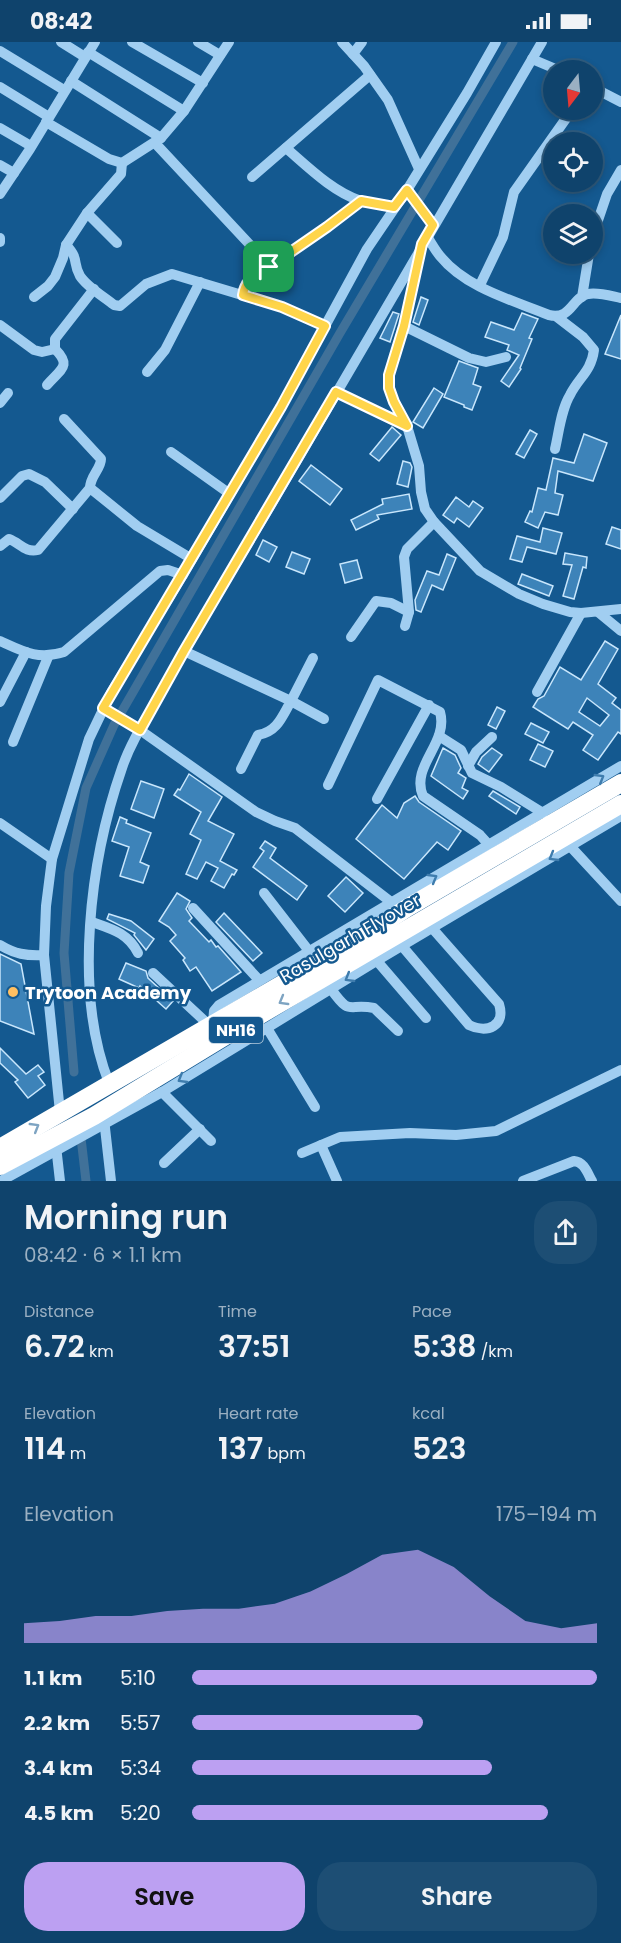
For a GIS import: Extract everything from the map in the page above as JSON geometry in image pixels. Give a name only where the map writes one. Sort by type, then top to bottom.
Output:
[{"type":"highway","name":"Rasulgarh Flyover","points":[[211,1024],[370,950],[407,908],[621,783]]},
{"type":"highway","name":"Rasulgarh Flyover","points":[[100,1117],[370,950],[621,804]]},
{"type":"highway","name":"NH16","points":[[0,1148],[211,1024]]},
{"type":"highway","name":"NH16","points":[[0,1166],[100,1117]]},
{"type":"street","points":[[61,42],[184,111]]},
{"type":"street","points":[[0,194],[95,42]]},
{"type":"street","points":[[132,42],[203,83]]},
{"type":"street","points":[[198,42],[220,55]]},
{"type":"street","points":[[33,297],[48,286],[54,277],[66,245],[87,213],[120,174],[122,163],[158,141],[184,111],[229,42]]},
{"type":"street","points":[[342,42],[388,100],[419,169]]},
{"type":"street","points":[[353,54],[362,42]]},
{"type":"street","points":[[65,1109],[44,955],[46,906],[52,859],[89,739],[103,708],[230,494],[367,249],[394,207],[409,192],[419,169],[496,42]]},
{"type":"street","points":[[110,1083],[99,1052],[93,1022],[90,974],[92,922],[99,853],[113,796],[137,728],[542,42]]},
{"type":"street","points":[[0,51],[67,86],[158,141],[269,267]]},
{"type":"street","points":[[532,59],[543,64]]},
{"type":"street","points":[[252,177],[370,75]]},
{"type":"street","points":[[0,87],[109,159],[122,163]]},
{"type":"street","points":[[603,93],[621,102]]},
{"type":"street","points":[[480,285],[503,237],[514,192],[565,120]]},
{"type":"street","points":[[0,128],[31,146]]},
{"type":"street","points":[[286,148],[317,175],[346,194],[361,201],[394,207]]},
{"type":"street","points":[[0,165],[14,173]]},
{"type":"street","points":[[603,206],[621,170]]},
{"type":"street","points":[[409,192],[433,225]]},
{"type":"street","points":[[243,295],[246,283],[265,273],[269,267],[361,201]]},
{"type":"street","points":[[87,213],[117,243]]},
{"type":"street","points":[[424,240],[454,269],[480,285],[520,304],[557,317],[583,337],[594,350],[589,368],[565,404],[555,449]]},
{"type":"street","points":[[424,240],[404,326],[389,375],[389,388],[407,426],[419,466],[425,509],[434,522],[480,571],[497,582],[543,604],[581,613],[621,609]]},
{"type":"street","points":[[66,245],[75,254],[78,274],[114,305],[120,306],[135,292],[172,274],[282,307],[325,326]]},
{"type":"street","points":[[582,297],[587,264]]},
{"type":"street","points":[[147,372],[165,350],[200,282]]},
{"type":"street","points":[[47,385],[65,361],[55,349],[55,339],[94,289]]},
{"type":"street","points":[[557,317],[565,314],[582,297],[589,294],[605,294],[621,298]]},
{"type":"street","points":[[0,326],[34,350],[42,352],[55,349]]},
{"type":"street","points":[[404,326],[469,358],[486,362],[506,357]]},
{"type":"street","points":[[336,392],[407,426]]},
{"type":"street","points":[[0,403],[8,393]]},
{"type":"street","points":[[0,546],[9,539],[24,549],[38,550],[90,488],[92,477],[101,464],[101,459],[64,419]]},
{"type":"street","points":[[171,452],[230,494]]},
{"type":"street","points":[[0,498],[22,477],[29,474],[45,482],[73,509]]},
{"type":"street","points":[[90,488],[137,526],[192,559]]},
{"type":"street","points":[[405,626],[409,612],[404,556],[407,549],[434,522]]},
{"type":"street","points":[[0,641],[26,652],[48,657],[64,652],[160,571],[168,570],[183,575]]},
{"type":"street","points":[[351,637],[376,601],[391,603],[409,612]]},
{"type":"street","points":[[598,612],[621,631]]},
{"type":"street","points":[[537,692],[581,613]]},
{"type":"street","points":[[184,651],[324,719]]},
{"type":"street","points":[[0,702],[26,652]]},
{"type":"street","points":[[13,742],[48,657]]},
{"type":"street","points":[[241,769],[258,735],[267,734],[278,725],[312,658]]},
{"type":"street","points":[[328,784],[378,680],[440,712],[442,719],[439,736],[421,773],[419,787],[423,796],[480,835],[489,845]]},
{"type":"street","points":[[377,799],[429,705]]},
{"type":"street","points":[[103,708],[137,728],[256,812],[296,828],[391,902]]},
{"type":"street","points":[[439,736],[461,750],[472,773],[501,787],[543,813]]},
{"type":"street","points":[[468,766],[476,752],[492,737]]},
{"type":"street","points":[[153,973],[211,1024],[214,1011],[219,1005],[621,766]]},
{"type":"street","points":[[111,1181],[100,1117],[162,1092],[267,1028],[330,989],[370,950],[402,946],[621,816]]},
{"type":"street","points":[[0,823],[52,859]]},
{"type":"street","points":[[570,846],[621,901]]},
{"type":"street","points":[[264,893],[309,951]]},
{"type":"street","points":[[193,908],[260,980]]},
{"type":"street","points":[[92,922],[125,934],[133,942],[138,952]]},
{"type":"street","points":[[402,946],[470,1024],[479,1030],[489,1029],[500,1016],[499,1004],[432,928]]},
{"type":"street","points":[[0,945],[12,953],[27,956],[44,955]]},
{"type":"street","points":[[370,950],[426,1018]]},
{"type":"street","points":[[330,989],[340,1003],[347,1008],[374,1008],[398,1031]]},
{"type":"street","points":[[267,1028],[315,1107]]},
{"type":"street","points":[[302,1153],[340,1137],[410,1133],[456,1135],[496,1131],[621,1070]]},
{"type":"street","points":[[162,1092],[211,1141]]},
{"type":"street","points":[[164,1163],[200,1129]]},
{"type":"street","points":[[1,1181],[57,1140]]},
{"type":"street","points":[[57,1140],[60,1181]]},
{"type":"street","points":[[321,1145],[338,1181]]},
{"type":"street","points":[[523,1181],[579,1161],[592,1181]]},
{"type":"building","points":[[421,297],[428,300],[419,325],[413,322]]},
{"type":"building","points":[[393,312],[399,314],[390,342],[380,338]]},
{"type":"building","points":[[522,313],[538,319],[529,338],[532,339],[521,369],[509,387],[501,381],[519,355],[507,350],[509,345],[485,337],[491,322],[514,330]]},
{"type":"building","points":[[621,315],[621,359],[605,354]]},
{"type":"building","points":[[459,361],[478,368],[473,384],[481,387],[472,410],[444,397]]},
{"type":"building","points":[[434,388],[443,394],[423,428],[413,422]]},
{"type":"building","points":[[392,427],[401,435],[379,461],[370,454]]},
{"type":"building","points":[[530,430],[537,434],[524,458],[516,454]]},
{"type":"building","points":[[584,434],[607,443],[593,481],[558,471],[555,493],[563,495],[558,515],[545,512],[538,528],[525,522],[530,511],[532,512],[538,488],[546,490],[553,458],[574,463]]},
{"type":"building","points":[[403,461],[410,463],[412,467],[408,487],[397,484]]},
{"type":"building","points":[[311,465],[342,489],[330,505],[299,481]]},
{"type":"building","points":[[409,494],[412,509],[377,515],[379,519],[356,530],[351,520],[383,504],[382,499]]},
{"type":"building","points":[[456,497],[469,507],[473,501],[483,508],[469,527],[457,518],[454,523],[443,515]]},
{"type":"building","points":[[612,527],[621,530],[621,549],[606,544]]},
{"type":"building","points":[[543,528],[562,533],[556,554],[527,547],[522,562],[510,559],[517,536],[540,542]]},
{"type":"building","points":[[263,540],[277,547],[269,562],[256,555]]},
{"type":"building","points":[[292,552],[310,559],[304,574],[286,567]]},
{"type":"building","points":[[565,553],[587,557],[586,568],[583,567],[574,599],[563,596],[572,565],[563,564]]},
{"type":"building","points":[[447,554],[456,558],[443,590],[432,585],[421,612],[416,610],[415,600],[427,571],[439,575]]},
{"type":"building","points":[[357,560],[362,578],[345,583],[340,564]]},
{"type":"building","points":[[522,574],[553,586],[549,596],[518,584]]},
{"type":"building","points":[[605,641],[618,649],[598,684],[616,698],[612,703],[621,710],[621,734],[618,732],[598,760],[583,750],[593,735],[573,722],[568,729],[533,707],[538,699],[544,696],[560,667],[581,680]],"holes":[[[587,698],[609,715],[600,726],[579,712]]]},
{"type":"building","points":[[497,707],[505,711],[496,729],[488,725]]},
{"type":"building","points":[[531,723],[549,732],[543,743],[525,734]]},
{"type":"building","points":[[538,744],[553,751],[545,767],[530,760]]},
{"type":"building","points":[[443,748],[455,755],[461,768],[458,773],[466,778],[462,788],[468,791],[463,799],[431,776]]},
{"type":"building","points":[[492,748],[502,755],[489,772],[478,764]]},
{"type":"building","points":[[189,774],[222,797],[208,821],[234,834],[220,861],[237,870],[224,888],[211,881],[218,868],[206,862],[197,879],[186,874],[201,840],[190,834],[201,812],[174,795],[178,789],[180,790]]},
{"type":"building","points":[[141,781],[164,789],[154,818],[131,809]]},
{"type":"building","points":[[493,791],[520,807],[516,814],[489,796]]},
{"type":"building","points":[[415,796],[419,802],[461,831],[448,850],[437,842],[404,879],[356,839],[382,805],[397,818],[404,803]]},
{"type":"building","points":[[120,817],[127,820],[126,823],[151,833],[140,862],[149,866],[143,883],[120,876],[129,847],[112,841]]},
{"type":"building","points":[[265,841],[276,848],[270,858],[307,886],[297,900],[253,867],[264,851],[260,848]]},
{"type":"building","points":[[346,877],[363,893],[345,912],[328,896]]},
{"type":"building","points":[[177,893],[190,901],[186,909],[192,918],[189,921],[209,942],[211,940],[216,947],[218,946],[241,972],[212,991],[196,967],[190,971],[183,960],[185,958],[170,941],[176,935],[159,921]]},
{"type":"building","points":[[224,913],[262,953],[253,961],[216,922]]},
{"type":"building","points":[[109,914],[131,921],[154,939],[146,950],[134,935],[135,933],[107,919]]},
{"type":"building","name":"Trytoon Academy","points":[[0,954],[21,964],[34,1034],[0,1021]]},
{"type":"building","points":[[126,963],[146,971],[148,978],[173,1001],[166,1009],[140,986],[139,988],[119,979]]},
{"type":"building","points":[[0,1048],[26,1074],[38,1065],[44,1072],[38,1076],[45,1085],[28,1098],[15,1082],[18,1080],[0,1063]]},
{"type":"waterway","points":[[74,1072],[64,953],[69,873],[86,788],[114,725],[340,333],[513,42]]},
{"type":"waterway","points":[[81,1138],[86,1181]]},
{"type":"place","name":"Trytoon Academy","points":[[13,992]]},
{"type":"route","points":[[407,190],[433,225],[422,244],[404,326],[389,375],[389,388],[407,426],[336,392],[140,730],[103,708],[281,407],[325,326],[282,307],[243,295],[246,283],[265,273],[269,267],[361,201],[394,207],[407,190]]}]
